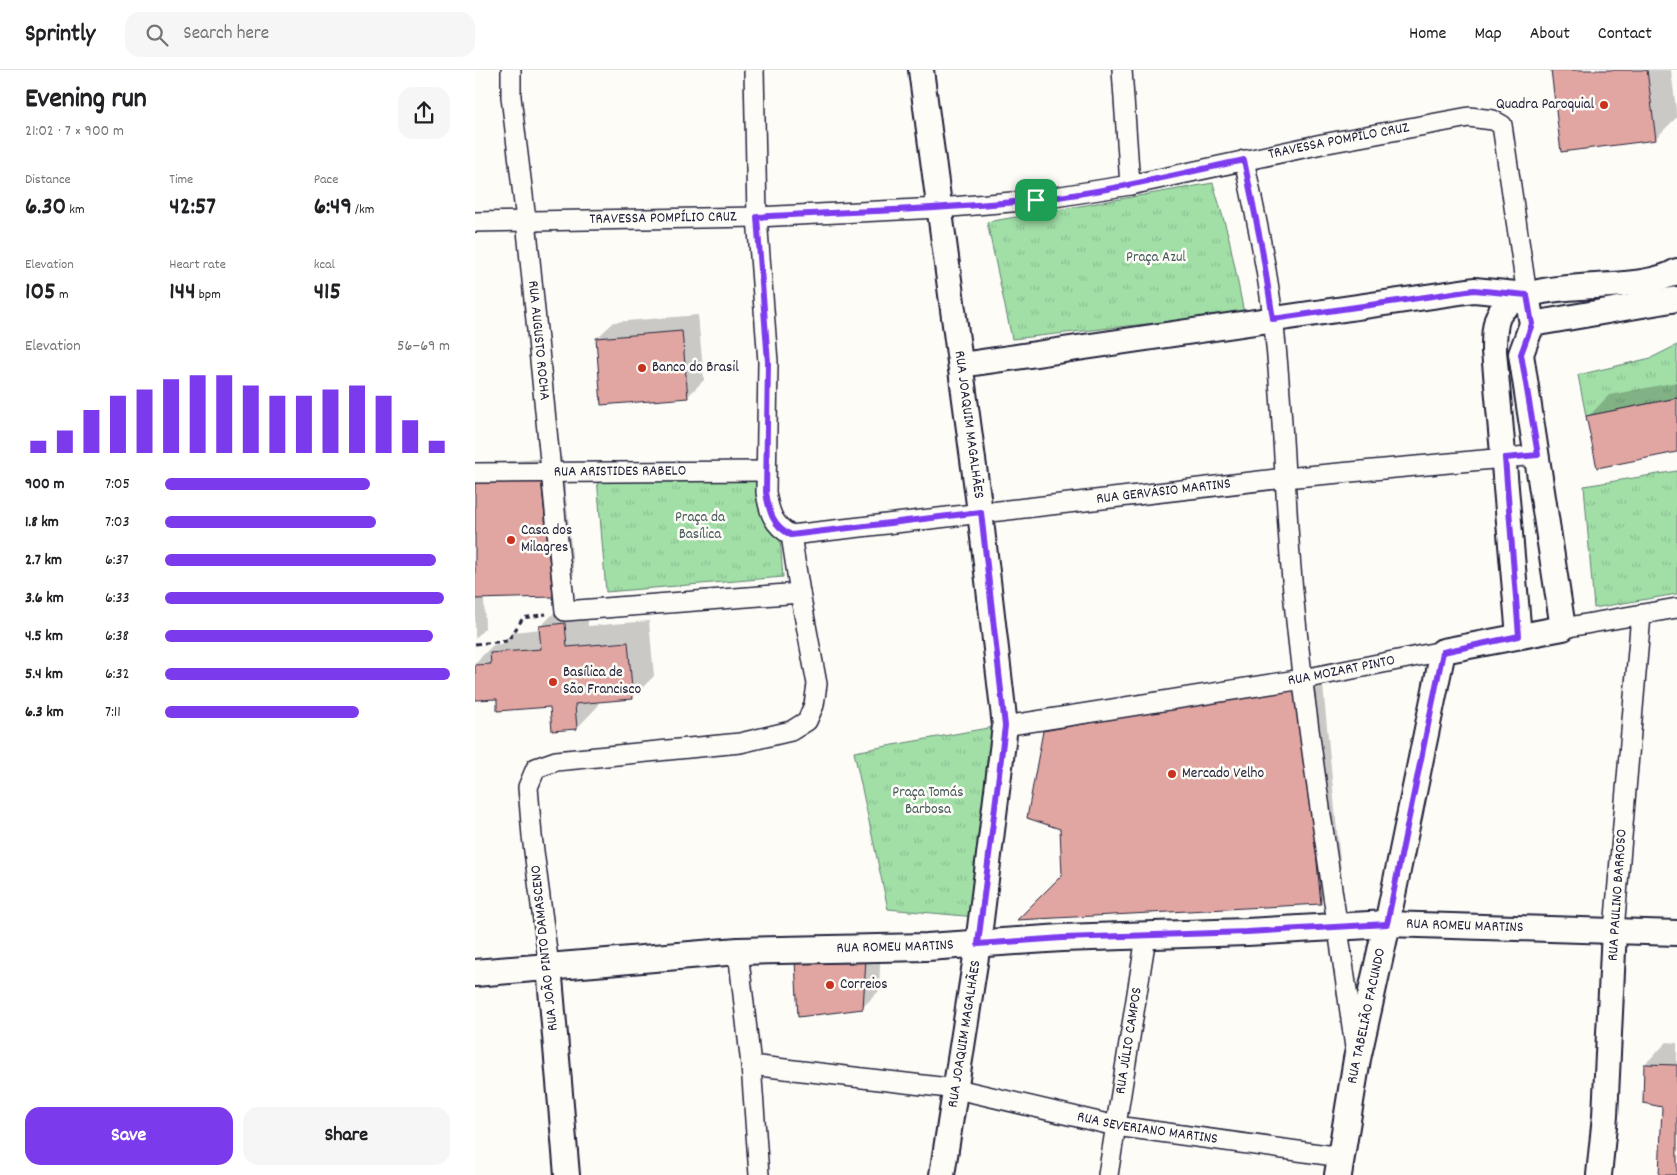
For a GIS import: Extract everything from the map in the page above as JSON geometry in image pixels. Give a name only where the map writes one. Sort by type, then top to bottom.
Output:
[{"type":"main road","name":"RUA ROMEU MARTINS","points":[[475,973],[738,951],[978,944],[1062,938],[1145,937],[1387,924]]},
{"type":"main road","name":"RUA TABELIÃO FACUNDO","points":[[1340,1166],[1357,1059],[1387,924]]},
{"type":"street","name":"RUA AUGUSTO ROCHA","points":[[511,70],[517,156],[526,220],[565,612]]},
{"type":"street","points":[[565,612],[800,593],[791,535],[782,530],[769,511],[765,471],[768,362],[757,217],[754,70]]},
{"type":"street","name":"RUA JOAQUIM MAGALHÃES","points":[[921,70],[981,512],[1005,726],[978,944],[957,1089],[942,1175]]},
{"type":"street","points":[[1122,70],[1130,185]]},
{"type":"street","name":"TRAVESSA POMPILO CRUZ","points":[[939,208],[1036,200],[1130,185],[1244,160],[1469,117],[1493,120],[1502,125],[1527,295]]},
{"type":"street","points":[[1244,160],[1262,249],[1273,319],[1282,406],[1292,579],[1303,679],[1357,1059]]},
{"type":"street","name":"TRAVESSA POMPÍLIO CRUZ","points":[[475,222],[757,217],[939,208]]},
{"type":"street","points":[[961,365],[1474,290],[1527,295],[1585,286],[1640,282],[1677,271]]},
{"type":"street","points":[[1527,295],[1532,324],[1521,354],[1538,455],[1563,628]]},
{"type":"street","points":[[1519,636],[1505,458],[1494,350],[1499,314],[1507,306],[1527,295]]},
{"type":"street","points":[[1532,324],[1677,299]]},
{"type":"street","name":"RUA GERVÁSIO MARTINS","points":[[791,535],[1285,478],[1538,455]]},
{"type":"street","name":"RUA ARISTIDES RABELO","points":[[475,473],[765,471]]},
{"type":"street","name":"RUA JOÃO PINTO DAMASCENO","points":[[567,1175],[549,966],[532,836],[528,787],[536,768],[556,761],[740,744],[791,731],[807,721],[814,705],[817,684],[800,593]]},
{"type":"street","name":"RUA MOZART PINTO","points":[[1005,726],[1303,679],[1519,636],[1677,608]]},
{"type":"street","name":"RUA PAULINO BARROSO","points":[[1599,1175],[1605,1116],[1614,930],[1641,615]]},
{"type":"street","name":"RUA TABELIÃO FACUNDO","points":[[1387,924],[1443,652]]},
{"type":"street","name":"RUA ROMEU MARTINS","points":[[1387,924],[1677,933]]},
{"type":"street","name":"RUA JÚLIO CAMPOS","points":[[1108,1175],[1145,937]]},
{"type":"street","points":[[738,951],[751,1065],[759,1175]]},
{"type":"street","name":"RUA SEVERIANO MARTINS","points":[[751,1065],[957,1089],[1115,1126],[1340,1166]]},
{"type":"path","points":[[475,644],[508,641],[523,618],[565,612]]},
{"type":"green space","name":"Praça Azul","points":[[1213,183],[1229,238],[1244,313],[1012,339],[987,222]]},
{"type":"green space","points":[[1677,345],[1677,398],[1586,416],[1578,375],[1651,358]]},
{"type":"green space","name":"Praça da Basílica","points":[[774,463],[783,577],[606,592],[597,477]]},
{"type":"green space","points":[[1677,471],[1677,594],[1594,608],[1584,486]]},
{"type":"green space","name":"Praça Tomás Barbosa","points":[[999,726],[976,917],[888,909],[854,752]]},
{"type":"building","name":"Quadra Paroquial","points":[[1551,70],[1647,70],[1656,140],[1561,152]]},
{"type":"building","name":"Banco do Brasil","points":[[682,331],[688,398],[601,405],[596,338]]},
{"type":"building","points":[[1677,398],[1677,452],[1597,468],[1586,416]]},
{"type":"building","name":"Casa dos Milagres","points":[[541,478],[553,597],[475,599],[475,483]]},
{"type":"building","name":"Basílica de São Francisco","points":[[565,623],[567,647],[628,642],[633,699],[575,704],[577,729],[552,731],[550,707],[497,711],[497,699],[475,700],[475,665],[491,664],[490,653],[541,649],[539,626]]},
{"type":"building","name":"Mercado Velho","points":[[1300,686],[1321,904],[1017,920],[1062,875],[1060,829],[1027,818],[1043,731]]},
{"type":"building","name":"Correios","points":[[866,959],[863,1009],[798,1017],[795,961]]},
{"type":"building","points":[[1644,1064],[1677,1065],[1677,1175],[1659,1175],[1662,1107],[1643,1103]]},
{"type":"place","name":"Quadra Paroquial","points":[[1604,105]]},
{"type":"place","name":"Banco do Brasil","points":[[642,368]]},
{"type":"place","name":"Casa dos Milagres","points":[[511,540]]},
{"type":"place","name":"Basílica de São Francisco","points":[[553,682]]},
{"type":"place","name":"Mercado Velho","points":[[1172,774]]},
{"type":"place","name":"Correios","points":[[830,985]]},
{"type":"route","points":[[1244,160],[1262,249],[1273,319],[1474,290],[1527,295],[1532,324],[1521,354],[1538,455],[1505,458],[1519,636],[1443,652],[1387,924],[1145,937],[1062,938],[978,944],[1005,726],[981,512],[791,535],[775,523],[769,511],[766,492],[768,362],[757,217],[939,208],[1036,200],[1130,185],[1244,160]]}]
